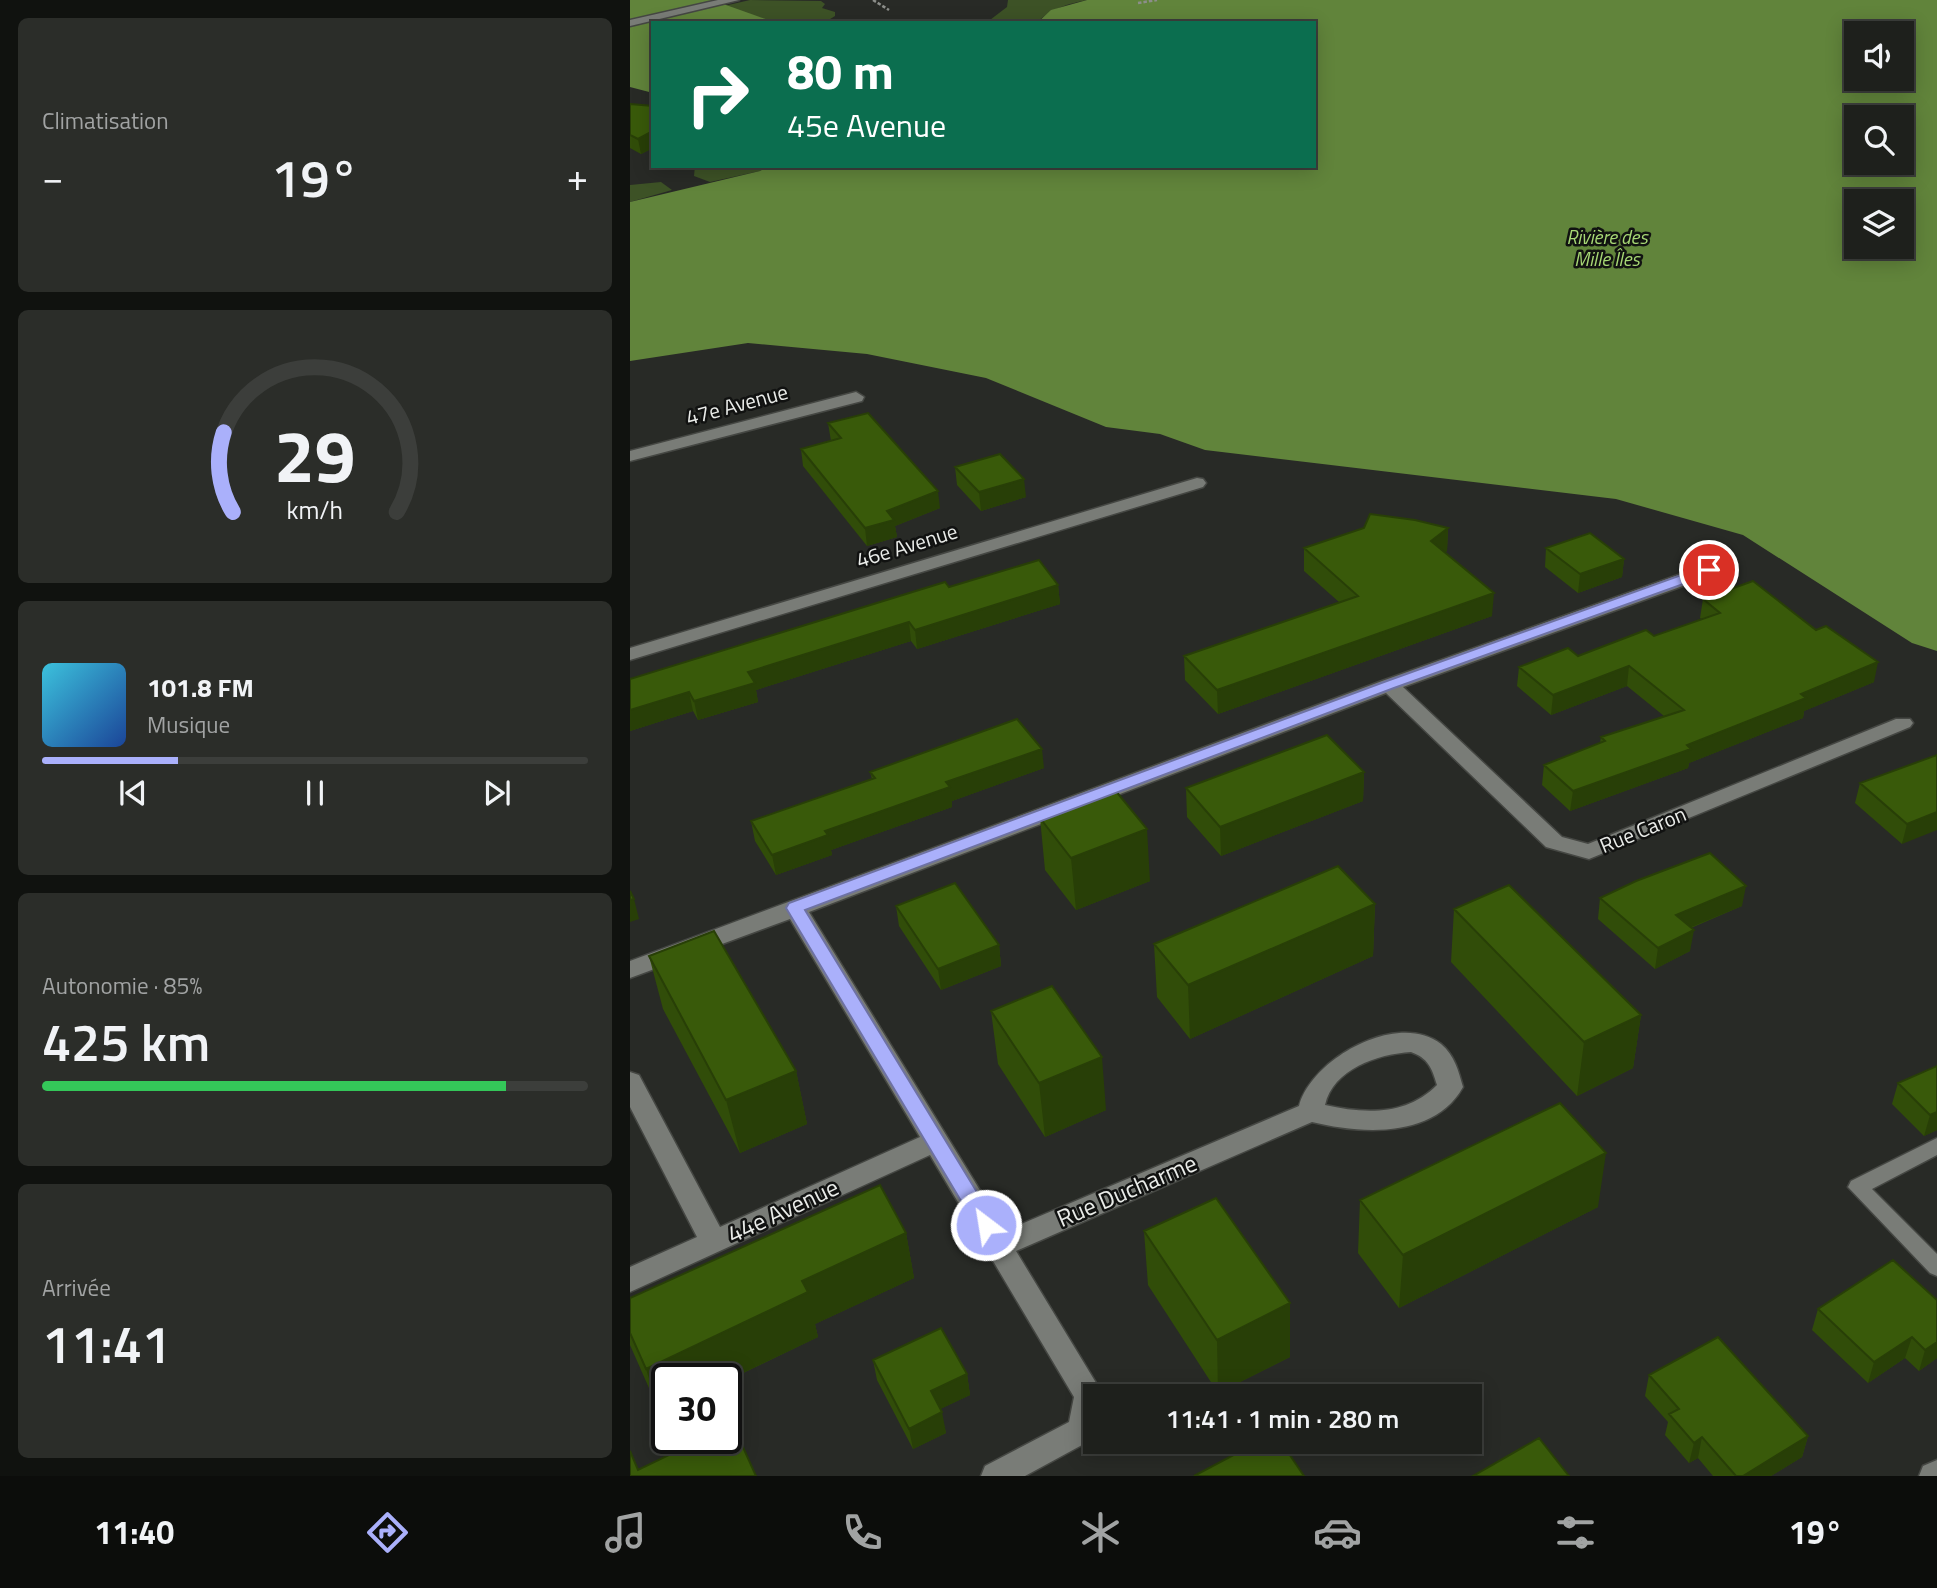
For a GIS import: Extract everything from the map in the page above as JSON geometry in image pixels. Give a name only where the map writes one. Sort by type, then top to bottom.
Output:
[{"type":"street","points":[[630,23],[728,1]]},
{"type":"street","name":"47e Avenue","points":[[630,456],[856,397]]},
{"type":"street","name":"46e Avenue","points":[[630,654],[1197,483]]},
{"type":"street","points":[[630,970],[1389,685],[1709,570]]},
{"type":"street","name":"Rue Caron","points":[[1389,685],[1554,842],[1589,852],[1903,723]]},
{"type":"street","points":[[795,908],[1089,1396],[1082,1430],[996,1476]]},
{"type":"street","points":[[1418,1042],[1434,1050],[1449,1068],[1450,1087],[1439,1102],[1422,1112],[1397,1119],[1374,1121],[1339,1119],[1310,1112],[1317,1090],[1332,1075],[1354,1058],[1375,1049],[1396,1043],[1418,1042]]},
{"type":"street","points":[[630,1082],[714,1242]]},
{"type":"street","name":"Rue Ducharme","points":[[999,1246],[1310,1112]]},
{"type":"street","name":"44e Avenue","points":[[630,1280],[936,1141]]},
{"type":"lane","points":[[1937,1146],[1858,1187],[1937,1267]]},
{"type":"path","points":[[873,0],[889,10]]},
{"type":"path","points":[[1138,3],[1157,0]]},
{"type":"shaded area","points":[[750,0],[821,1],[825,4],[822,8],[835,12],[835,16],[827,21],[771,21],[724,6]]},
{"type":"shaded area","points":[[1008,0],[1087,0],[1054,10],[1039,21],[989,21],[1007,7]]},
{"type":"shaded area","points":[[695,168],[765,168],[710,182],[694,176]]},
{"type":"shaded area","points":[[661,182],[672,190],[630,202],[630,185]]},
{"type":"water","points":[[630,0],[712,0],[771,21],[651,21],[651,92],[630,87]]},
{"type":"water","name":"Rivière des Mille Îles","points":[[1087,0],[1937,0],[1937,651],[1912,643],[1743,535],[1616,499],[1205,450],[1160,434],[1106,427],[986,378],[867,354],[748,343],[630,361],[630,202],[765,168],[1316,168],[1316,21],[1039,21],[1051,10]]},
{"type":"building","points":[[630,104],[651,106],[651,132],[638,139],[630,135]]},
{"type":"building","points":[[868,413],[938,491],[887,511],[894,520],[865,528],[801,449],[841,438],[828,423]]},
{"type":"building","points":[[1000,454],[1024,479],[979,492],[955,467]]},
{"type":"building","points":[[1370,514],[1448,528],[1431,541],[1494,593],[1217,690],[1184,656],[1358,596],[1304,548],[1364,528]]},
{"type":"building","points":[[1590,533],[1624,559],[1580,574],[1546,548]]},
{"type":"building","points":[[1039,560],[1058,585],[915,630],[909,622],[748,672],[755,683],[694,701],[689,692],[630,710],[630,679],[945,582],[949,587]]},
{"type":"building","points":[[1753,581],[1816,630],[1826,626],[1878,662],[1801,694],[1806,698],[1687,745],[1691,749],[1573,791],[1544,765],[1605,741],[1601,737],[1684,710],[1629,666],[1553,695],[1519,667],[1568,648],[1578,656],[1646,630],[1654,636],[1720,613],[1703,599]]},
{"type":"building","points":[[1017,719],[1042,749],[946,782],[950,787],[825,831],[828,835],[772,855],[751,821],[875,778],[870,772]]},
{"type":"building","points":[[1327,735],[1364,772],[1220,827],[1186,788]]},
{"type":"building","points":[[1937,755],[1937,812],[1907,824],[1860,783]]},
{"type":"building","points":[[1115,790],[1147,829],[1071,858],[1040,818]]},
{"type":"building","points":[[1710,853],[1746,886],[1676,915],[1694,930],[1658,948],[1600,898],[1636,881]]},
{"type":"building","points":[[1338,866],[1375,904],[1188,985],[1154,944]]},
{"type":"building","points":[[955,883],[999,945],[938,969],[896,906]]},
{"type":"building","points":[[1509,885],[1641,1015],[1584,1042],[1454,909]]},
{"type":"building","points":[[714,931],[796,1071],[726,1100],[649,956]]},
{"type":"building","points":[[1052,986],[1102,1057],[1039,1083],[991,1011]]},
{"type":"building","points":[[1937,1066],[1937,1112],[1930,1115],[1898,1083]]},
{"type":"building","points":[[1560,1103],[1606,1153],[1403,1255],[1360,1200]]},
{"type":"building","points":[[880,1185],[906,1233],[802,1281],[808,1292],[659,1363],[651,1363],[651,1367],[646,1369],[630,1333],[630,1298]]},
{"type":"building","points":[[1216,1198],[1290,1303],[1217,1340],[1144,1231]]},
{"type":"building","points":[[1893,1260],[1937,1300],[1937,1342],[1925,1350],[1912,1337],[1874,1362],[1818,1309]]},
{"type":"building","points":[[941,1328],[967,1374],[931,1391],[942,1412],[909,1429],[873,1360]]},
{"type":"building","points":[[1718,1337],[1808,1436],[1743,1476],[1736,1476],[1702,1437],[1694,1443],[1669,1414],[1679,1409],[1649,1375]]},
{"type":"building","points":[[1539,1438],[1569,1476],[1473,1476]]},
{"type":"building","points":[[742,1445],[756,1476],[630,1476],[630,1451],[638,1470],[671,1454],[742,1454]]},
{"type":"building","points":[[1235,1454],[1289,1454],[1304,1476],[1194,1476]]},
{"type":"route","points":[[986,1225],[795,908],[1389,685],[1709,570]]}]
